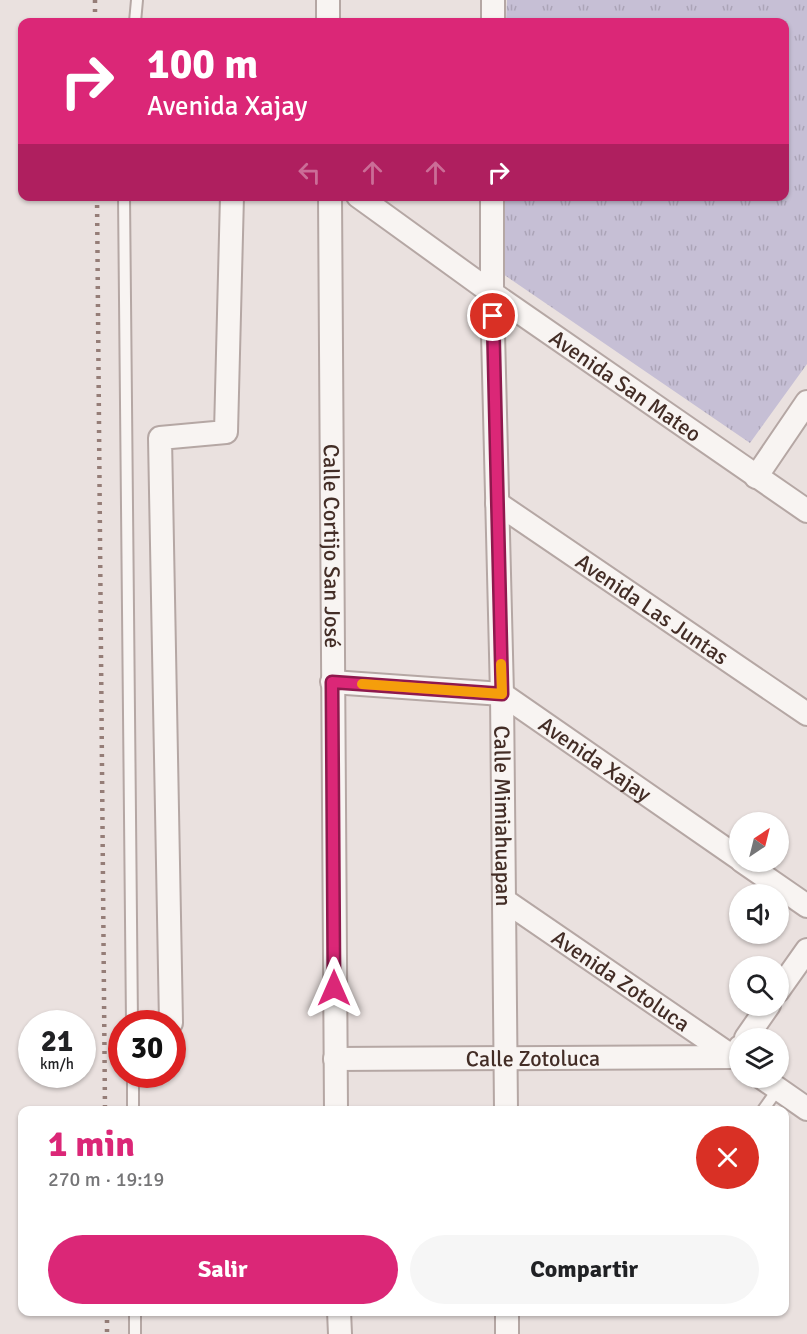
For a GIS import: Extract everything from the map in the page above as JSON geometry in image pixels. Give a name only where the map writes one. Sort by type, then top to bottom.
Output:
[{"type":"street","points":[[328,0],[328,18]]},
{"type":"street","points":[[493,0],[493,18]]},
{"type":"street","points":[[171,1010],[160,438],[226,432],[232,201]]},
{"type":"street","name":"Calle Cortijo San José","points":[[330,201],[336,1106]]},
{"type":"street","name":"Avenida San Mateo","points":[[365,201],[492,293],[807,511]]},
{"type":"street","name":"Calle Mimiahuapan","points":[[492,201],[492,293],[502,694],[506,1106]]},
{"type":"street","points":[[756,477],[807,402]]},
{"type":"street","name":"Avenida Las Juntas","points":[[497,503],[807,714]]},
{"type":"street","points":[[332,682],[502,694]]},
{"type":"street","name":"Avenida Xajay","points":[[502,694],[729,852]]},
{"type":"street","name":"Avenida Xajay","points":[[758,872],[807,906]]},
{"type":"street","name":"Avenida Zotoluca","points":[[504,900],[729,1050]]},
{"type":"street","points":[[789,975],[807,950]]},
{"type":"street","name":"Calle Zotoluca","points":[[335,1059],[729,1055]]},
{"type":"street","points":[[777,1088],[807,1109]]},
{"type":"street","points":[[339,1316],[340,1334]]},
{"type":"street","points":[[507,1316],[507,1334]]},
{"type":"lane","points":[[135,18],[137,0]]},
{"type":"lane","points":[[124,201],[132,1010]]},
{"type":"lane","points":[[133,1088],[133,1106]]},
{"type":"lane","points":[[764,1106],[769,1088]]},
{"type":"lane","points":[[135,1316],[135,1334]]},
{"type":"green space","points":[[507,0],[807,0],[807,364],[750,443],[503,274],[504,201],[789,201],[789,18],[506,18]]},
{"type":"railway","points":[[95,0],[95,18]]},
{"type":"railway","points":[[97,201],[105,1106]]},
{"type":"railway","points":[[107,1316],[107,1334]]},
{"type":"slow traffic","points":[[362,684],[502,694],[501,664]]},
{"type":"route","points":[[334,988],[332,682],[502,694],[493,316]]}]
